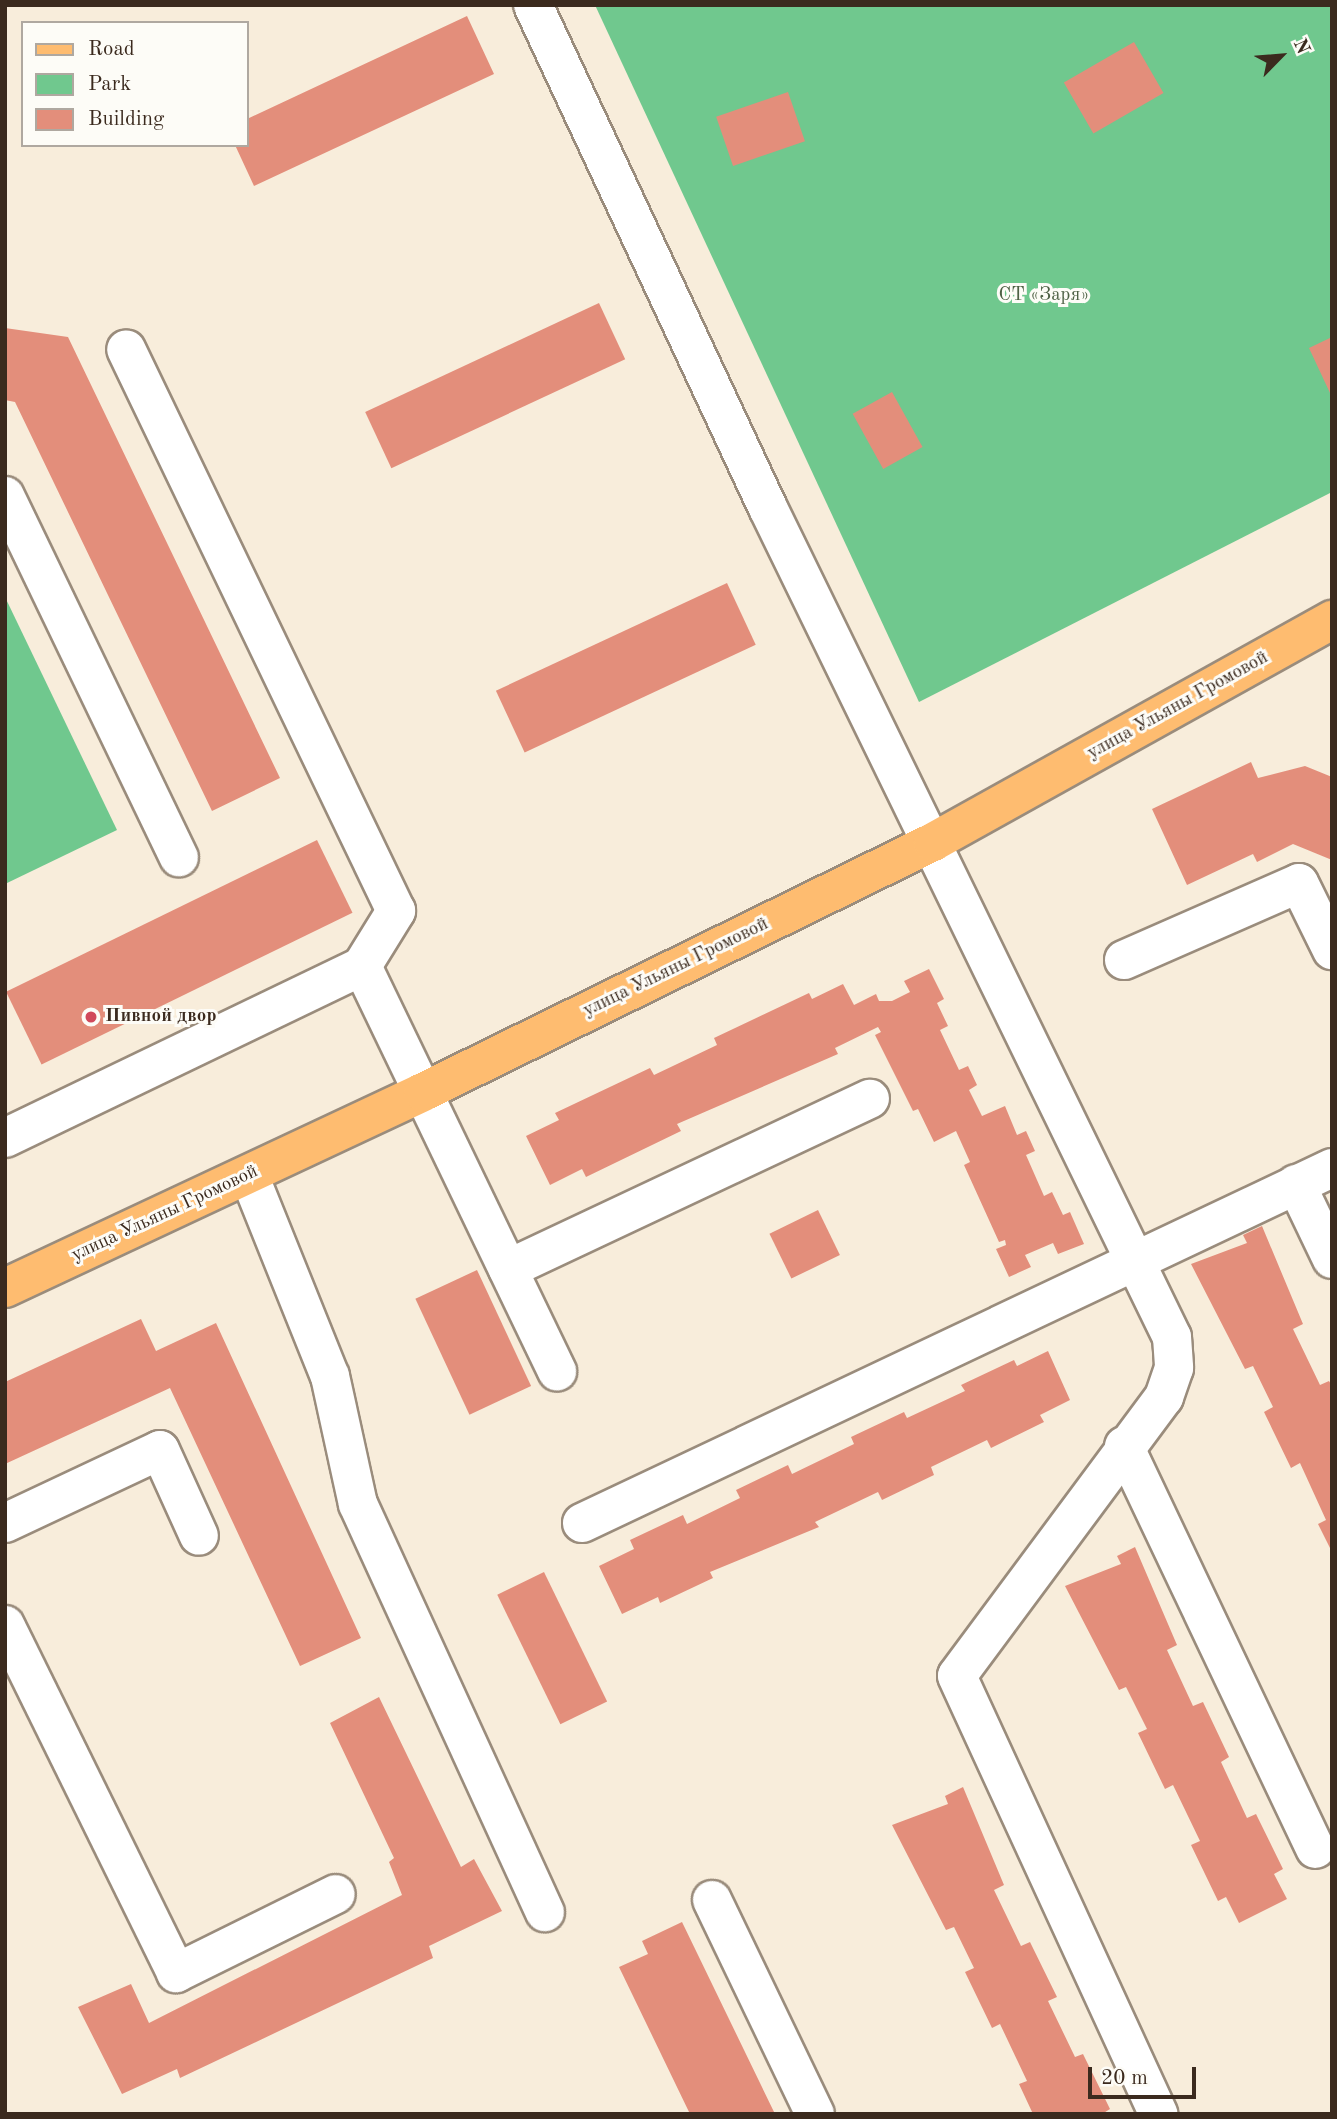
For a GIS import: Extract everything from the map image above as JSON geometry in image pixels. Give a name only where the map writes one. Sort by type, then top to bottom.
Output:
[{"type":"main road","name":"улица Ульяны Громовой","points":[[5,1288],[423,1092],[933,842],[1332,620]]},
{"type":"street","points":[[533,5],[768,508],[1172,1337],[1174,1368],[1164,1397],[1124,1446],[957,1676],[1158,2114]]},
{"type":"street","points":[[5,1138],[362,966],[396,911],[126,349]]},
{"type":"street","points":[[5,496],[179,858]]},
{"type":"street","points":[[1124,960],[1298,883],[1332,950]]},
{"type":"street","points":[[362,966],[557,1372]]},
{"type":"street","points":[[508,1269],[870,1099]]},
{"type":"street","points":[[582,1523],[1332,1168]]},
{"type":"street","points":[[249,1175],[330,1376],[358,1504],[545,1912]]},
{"type":"street","points":[[1296,1184],[1332,1259]]},
{"type":"street","points":[[1124,1446],[1315,1849]]},
{"type":"street","points":[[5,1523],[160,1450],[199,1536]]},
{"type":"street","points":[[5,1625],[17,1680],[176,1973],[336,1894]]},
{"type":"street","points":[[712,1900],[815,2114]]},
{"type":"green space","name":"СТ «Заря»","points":[[595,5],[1332,5],[1332,492],[919,702]]},
{"type":"green space","points":[[5,597],[117,830],[5,884]]},
{"type":"building","points":[[467,16],[494,74],[254,186],[236,147],[248,147],[248,119]]},
{"type":"building","points":[[1134,42],[1164,93],[1093,134],[1064,82]]},
{"type":"building","points":[[788,92],[805,141],[733,166],[716,117]]},
{"type":"building","points":[[599,303],[625,359],[391,468],[365,412]]},
{"type":"building","points":[[5,328],[68,337],[280,778],[212,811],[15,402],[5,400]]},
{"type":"building","points":[[1332,337],[1332,392],[1330,393],[1309,348]]},
{"type":"building","points":[[892,392],[923,447],[883,469],[853,414]]},
{"type":"building","points":[[727,583],[756,645],[525,752],[496,691]]},
{"type":"building","points":[[1251,762],[1258,778],[1305,766],[1332,777],[1332,860],[1293,844],[1257,862],[1253,854],[1187,885],[1152,809]]},
{"type":"building","points":[[317,840],[353,913],[42,1064],[6,992]]},
{"type":"building","points":[[929,969],[944,999],[937,1003],[948,1026],[940,1030],[959,1070],[968,1066],[977,1085],[969,1090],[982,1116],[1005,1106],[1017,1135],[1026,1131],[1035,1151],[1026,1155],[1044,1196],[1052,1192],[1063,1215],[1070,1212],[1084,1244],[1058,1254],[1053,1243],[1025,1255],[1031,1267],[1009,1277],[996,1249],[1006,1245],[1005,1240],[999,1242],[964,1165],[970,1162],[956,1131],[934,1142],[918,1109],[913,1111],[875,1035],[881,1032],[878,1027],[835,1048],[838,1054],[677,1124],[681,1131],[586,1177],[582,1169],[550,1185],[526,1136],[559,1120],[555,1113],[650,1068],[654,1075],[717,1045],[714,1038],[809,993],[812,999],[843,984],[854,1005],[876,994],[879,1001],[892,1001],[910,992],[904,981]]},
{"type":"building","points":[[818,1210],[840,1255],[791,1279],[769,1234]]},
{"type":"building","points":[[1262,1226],[1303,1324],[1293,1329],[1320,1385],[1329,1381],[1332,1386],[1332,1552],[1318,1524],[1326,1520],[1300,1463],[1291,1468],[1264,1412],[1273,1407],[1253,1366],[1245,1369],[1191,1264],[1247,1243],[1243,1235]]},
{"type":"building","points":[[477,1270],[531,1386],[469,1415],[415,1299]]},
{"type":"building","points":[[141,1319],[156,1351],[216,1323],[361,1638],[300,1666],[170,1388],[5,1464],[5,1382]]},
{"type":"building","points":[[1048,1351],[1070,1400],[1040,1415],[1044,1422],[991,1448],[987,1440],[931,1467],[934,1475],[882,1500],[878,1492],[815,1522],[819,1527],[710,1572],[713,1578],[660,1603],[658,1597],[622,1614],[599,1566],[634,1549],[630,1540],[683,1515],[687,1524],[740,1498],[736,1490],[788,1465],[792,1474],[854,1444],[851,1437],[904,1412],[907,1418],[965,1391],[961,1385],[1014,1360],[1017,1366]]},
{"type":"building","points":[[1135,1547],[1177,1645],[1167,1650],[1193,1706],[1203,1702],[1229,1757],[1221,1762],[1247,1818],[1256,1814],[1283,1869],[1274,1874],[1287,1899],[1239,1923],[1226,1897],[1218,1901],[1191,1845],[1200,1841],[1173,1785],[1165,1789],[1138,1733],[1147,1729],[1126,1687],[1119,1690],[1065,1586],[1121,1564],[1117,1556]]},
{"type":"building","points":[[544,1572],[607,1701],[560,1724],[497,1595]]},
{"type":"building","points":[[379,1697],[461,1867],[474,1859],[502,1911],[429,1946],[433,1958],[180,2078],[177,2069],[122,2094],[78,2007],[131,1984],[149,2023],[402,1895],[389,1862],[394,1858],[330,1723]]},
{"type":"building","points":[[963,1787],[1004,1885],[994,1890],[1021,1946],[1030,1942],[1057,1997],[1048,2001],[1075,2057],[1083,2054],[1110,2109],[1102,2114],[1033,2114],[1019,2084],[1027,2081],[1000,2024],[992,2028],[965,1972],[974,1968],[954,1927],[946,1930],[892,1825],[948,1804],[945,1796]]},
{"type":"building","points":[[682,1922],[775,2114],[690,2114],[619,1967],[648,1954],[642,1941]]},
{"type":"place","name":"Пивной двор","points":[[91,1017]]}]
